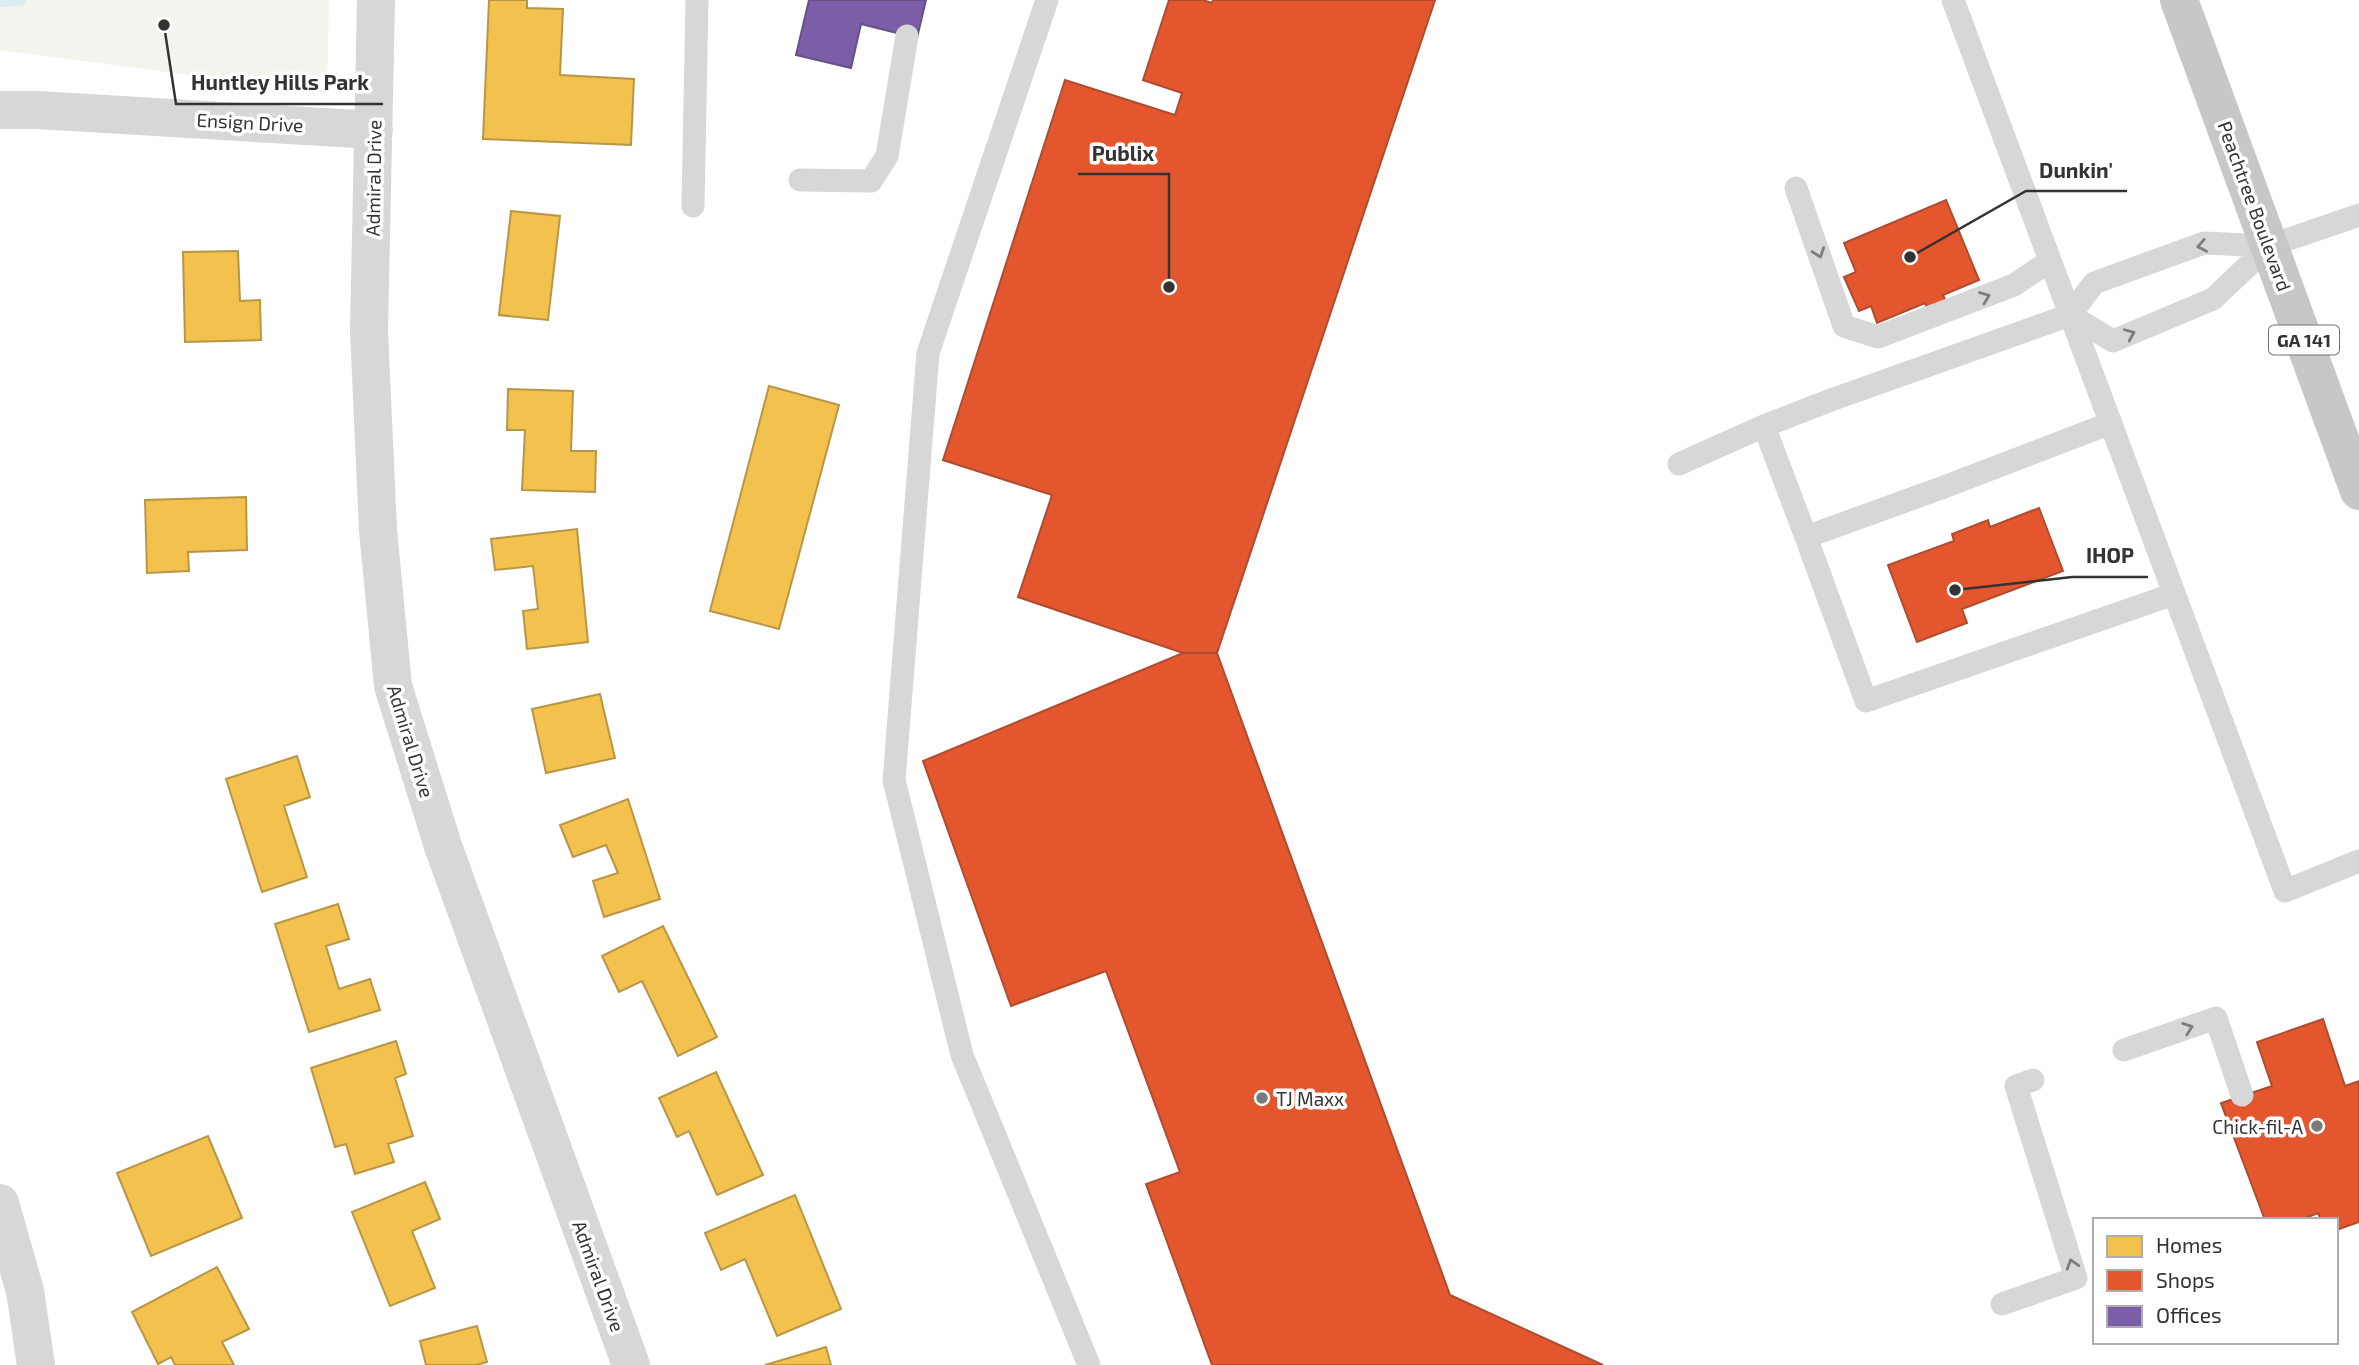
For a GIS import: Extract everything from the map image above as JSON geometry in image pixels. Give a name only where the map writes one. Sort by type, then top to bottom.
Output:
[{"type":"highway","name":"Peachtree Boulevard","points":[[2179,0],[2359,491]]},
{"type":"street","name":"Admiral Drive","points":[[376,0],[369,331],[378,530],[393,686],[443,846],[631,1365]]},
{"type":"street","name":"Ensign Drive","points":[[0,110],[374,130]]},
{"type":"street","points":[[0,1203],[13,1297],[36,1365]]},
{"type":"lane","points":[[693,205],[697,0]]},
{"type":"lane","points":[[1046,0],[928,353],[894,780],[962,1055],[1089,1365]]},
{"type":"lane","points":[[1953,0],[2285,891],[2359,861]]},
{"type":"lane","points":[[800,180],[872,181],[887,156],[907,36]]},
{"type":"lane","points":[[1796,188],[1844,326],[1878,338],[2014,285],[2050,261]]},
{"type":"lane","points":[[1679,464],[1764,426],[2070,316],[2094,283],[2204,243],[2269,246],[2359,215]]},
{"type":"lane","points":[[2070,316],[2113,341],[2213,299],[2269,246]]},
{"type":"lane","points":[[1806,537],[1944,488],[2111,423]]},
{"type":"lane","points":[[1764,426],[1866,701],[2174,594]]},
{"type":"lane","points":[[2124,1050],[2216,1018],[2242,1095]]},
{"type":"lane","points":[[2002,1304],[2076,1278],[2016,1086],[2033,1080]]},
{"type":"shaded area","points":[[0,0],[329,0],[327,93],[0,50]]},
{"type":"building: Homes","points":[[489,0],[527,0],[527,8],[563,9],[560,75],[634,79],[631,145],[483,139]]},
{"type":"building: Homes","points":[[511,211],[560,216],[548,320],[499,315]]},
{"type":"building: Homes","points":[[238,251],[240,301],[260,300],[261,340],[185,342],[183,252]]},
{"type":"building: Homes","points":[[769,386],[839,405],[779,629],[710,611]]},
{"type":"building: Homes","points":[[508,389],[573,391],[571,451],[596,451],[595,492],[522,490],[525,430],[507,430]]},
{"type":"building: Homes","points":[[246,497],[247,550],[188,552],[189,571],[147,573],[145,500]]},
{"type":"building: Homes","points":[[577,529],[588,642],[527,649],[523,611],[538,609],[533,566],[495,570],[491,539]]},
{"type":"building: Homes","points":[[600,694],[615,758],[546,773],[532,709]]},
{"type":"building: Homes","points":[[297,756],[310,797],[284,806],[307,877],[262,892],[226,779]]},
{"type":"building: Homes","points":[[628,799],[660,899],[604,917],[593,881],[618,873],[606,845],[573,857],[560,825]]},
{"type":"building: Homes","points":[[338,904],[349,939],[326,946],[339,989],[370,979],[380,1010],[309,1032],[275,924]]},
{"type":"building: Homes","points":[[663,926],[717,1037],[678,1056],[642,981],[619,992],[602,956]]},
{"type":"building: Homes","points":[[396,1041],[406,1074],[395,1078],[413,1136],[388,1144],[394,1162],[355,1174],[346,1144],[335,1147],[311,1068]]},
{"type":"building: Homes","points":[[716,1072],[763,1175],[717,1195],[689,1131],[677,1137],[659,1098]]},
{"type":"building: Homes","points":[[208,1136],[242,1218],[151,1256],[117,1173]]},
{"type":"building: Homes","points":[[425,1182],[440,1219],[412,1231],[435,1288],[390,1306],[352,1212]]},
{"type":"building: Homes","points":[[795,1195],[841,1309],[777,1336],[745,1259],[721,1270],[705,1233]]},
{"type":"building: Homes","points":[[217,1267],[249,1329],[222,1342],[234,1365],[175,1365],[171,1357],[158,1364],[132,1312]]},
{"type":"building: Homes","points":[[477,1326],[487,1362],[476,1365],[426,1365],[420,1341]]},
{"type":"building: Homes","points":[[826,1347],[831,1365],[765,1365]]},
{"type":"building: Shops","points":[[1169,0],[1203,0],[1212,3],[1213,0],[1435,0],[1217,653],[1183,653],[1018,597],[1052,495],[943,460],[1065,80],[1175,115],[1182,93],[1143,80]]},
{"type":"building: Shops","points":[[1946,200],[1979,280],[1943,295],[1947,304],[1929,312],[1925,303],[1877,323],[1871,306],[1859,311],[1844,277],[1856,272],[1844,243]]},
{"type":"building: Shops","points":[[2039,508],[2063,571],[1962,609],[1967,623],[1917,642],[1888,565],[1954,541],[1952,534],[1988,520],[1990,527]]},
{"type":"building: Shops","points":[[1183,653],[1217,653],[1450,1295],[1603,1365],[1212,1365],[1146,1184],[1180,1172],[1106,971],[1011,1006],[923,761]]},
{"type":"building: Shops","points":[[2323,1019],[2345,1086],[2359,1081],[2359,1222],[2338,1229],[2338,1218],[2320,1218],[2318,1213],[2305,1218],[2264,1218],[2221,1103],[2272,1086],[2257,1042]]},
{"type":"building: Offices","points":[[809,0],[926,0],[917,38],[861,24],[851,68],[796,55]]},
{"type":"waterway","points":[[0,1],[20,0]]},
{"type":"place","name":"Huntley Hills Park","points":[[164,25]]},
{"type":"place","name":"Dunkin'","points":[[1910,257]]},
{"type":"place","name":"Publix","points":[[1169,287]]},
{"type":"place","name":"IHOP","points":[[1955,590]]},
{"type":"place","name":"TJ Maxx","points":[[1262,1098]]},
{"type":"place","name":"Chick-fil-A","points":[[2317,1126]]}]
